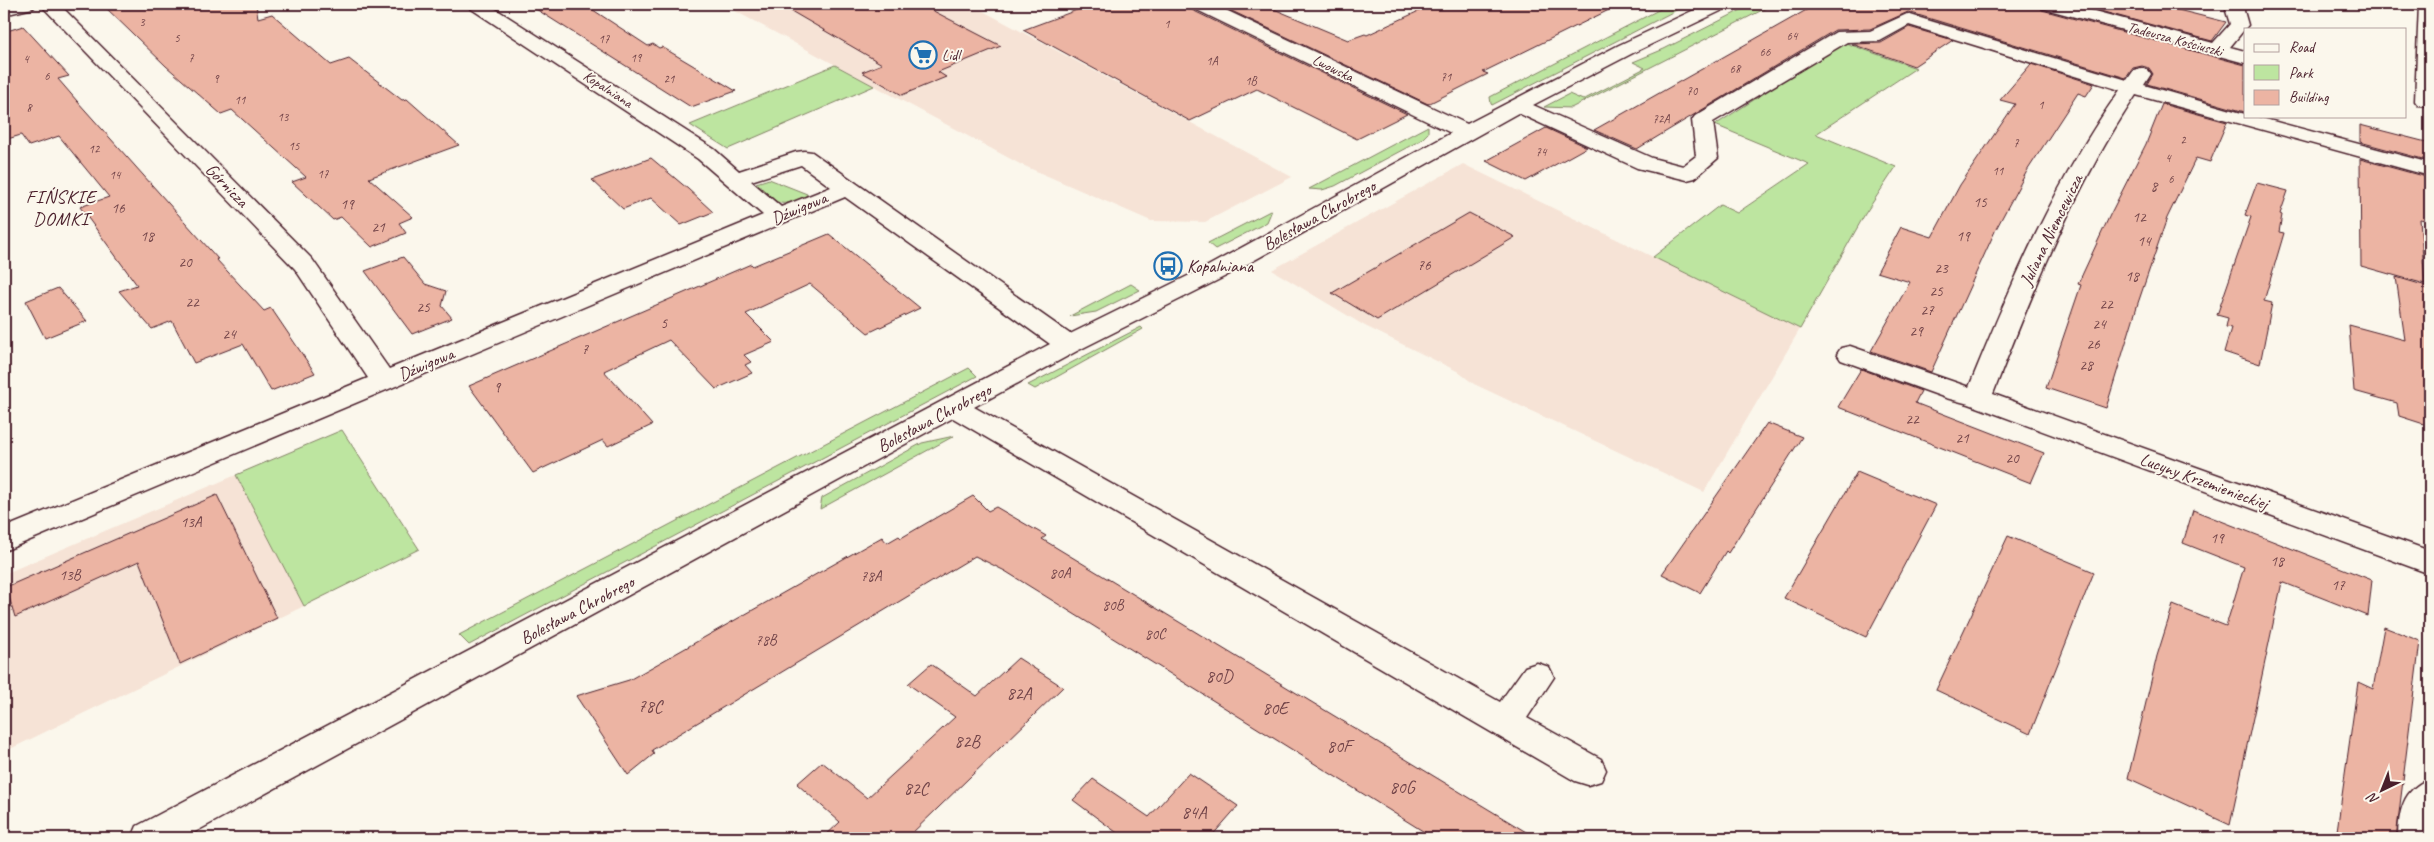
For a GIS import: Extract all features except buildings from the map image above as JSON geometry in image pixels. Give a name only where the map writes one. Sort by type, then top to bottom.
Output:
[{"type":"street","points":[[4,10],[27,4]]},
{"type":"street","name":"Górnicza","points":[[49,4],[304,264],[384,382]]},
{"type":"street","name":"Kopalniana","points":[[476,4],[691,144],[736,179],[779,217]]},
{"type":"street","name":"Lwowska","points":[[1199,4],[1466,132]]},
{"type":"street","name":"Bolesława Chrobrego","points":[[150,838],[1068,345],[1217,270],[1466,132],[1626,49],[1720,4]]},
{"type":"street","name":"Tadeusza Kościuszki","points":[[2048,4],[2244,57]]},
{"type":"street","points":[[2218,50],[2238,25],[2235,11],[2236,4]]},
{"type":"street","points":[[2406,96],[2428,101],[2428,4]]},
{"type":"street","points":[[1517,105],[1645,163],[1687,173],[1707,158],[1702,120],[1843,36],[1873,37],[1907,19],[2145,69],[2244,112]]},
{"type":"street","name":"Juliana Niemcewicza","points":[[1978,398],[2030,269],[2087,156],[2168,37]]},
{"type":"street","points":[[2257,118],[2303,138],[2430,170]]},
{"type":"street","points":[[736,179],[804,156],[1068,345]]},
{"type":"street","name":"Dźwigowa","points":[[4,540],[848,188]]},
{"type":"street","name":"Lucyny Krzemienieckiej","points":[[1850,354],[1955,392],[1978,398],[2430,563]]},
{"type":"street","points":[[954,407],[1588,770]]},
{"type":"street","points":[[1505,722],[1537,677]]},
{"type":"street","points":[[2416,838],[2418,811],[2430,795]]},
{"type":"shaded area","points":[[722,4],[970,4],[1292,177],[1205,222],[1151,221],[1020,164]]},
{"type":"shaded area","points":[[1463,164],[1800,329],[1704,492],[1474,384],[1457,371],[1365,326],[1272,270]]},
{"type":"shaded area","points":[[236,475],[304,606],[4,752],[4,574]]},
{"type":"green space","points":[[1670,4],[1688,4],[1491,104],[1490,97]]},
{"type":"green space","points":[[1753,4],[1774,4],[1571,108],[1544,107],[1569,94],[1583,100],[1645,68],[1633,62],[1664,49]]},
{"type":"green space","points":[[1843,42],[1916,68],[1816,134],[1896,167],[1865,214],[1800,329],[1653,257],[1720,205],[1737,213],[1809,164],[1715,125]]},
{"type":"green space","points":[[835,65],[874,86],[728,149],[690,125]]},
{"type":"green space","points":[[1428,126],[1428,133],[1421,140],[1335,186],[1322,190],[1309,189]]},
{"type":"green space","points":[[769,179],[807,194],[789,203],[778,202],[756,183]]},
{"type":"green space","points":[[1272,210],[1267,222],[1260,226],[1215,249],[1208,243]]},
{"type":"green space","points":[[1131,284],[1140,290],[1096,312],[1070,316]]},
{"type":"green space","points":[[1141,327],[1143,329],[1035,389],[1028,385]]},
{"type":"green space","points":[[969,368],[977,376],[469,645],[459,635]]},
{"type":"green space","points":[[342,430],[419,549],[304,606],[236,475]]},
{"type":"green space","points":[[954,436],[820,509],[822,498],[922,443]]},
{"type":"place","name":"Lidl","points":[[923,55]]},
{"type":"place","name":"Kopalniana","points":[[1168,266]]},
{"type":"district","name":"FIŃSKIE DOMKI","points":[[61,207]]}]
